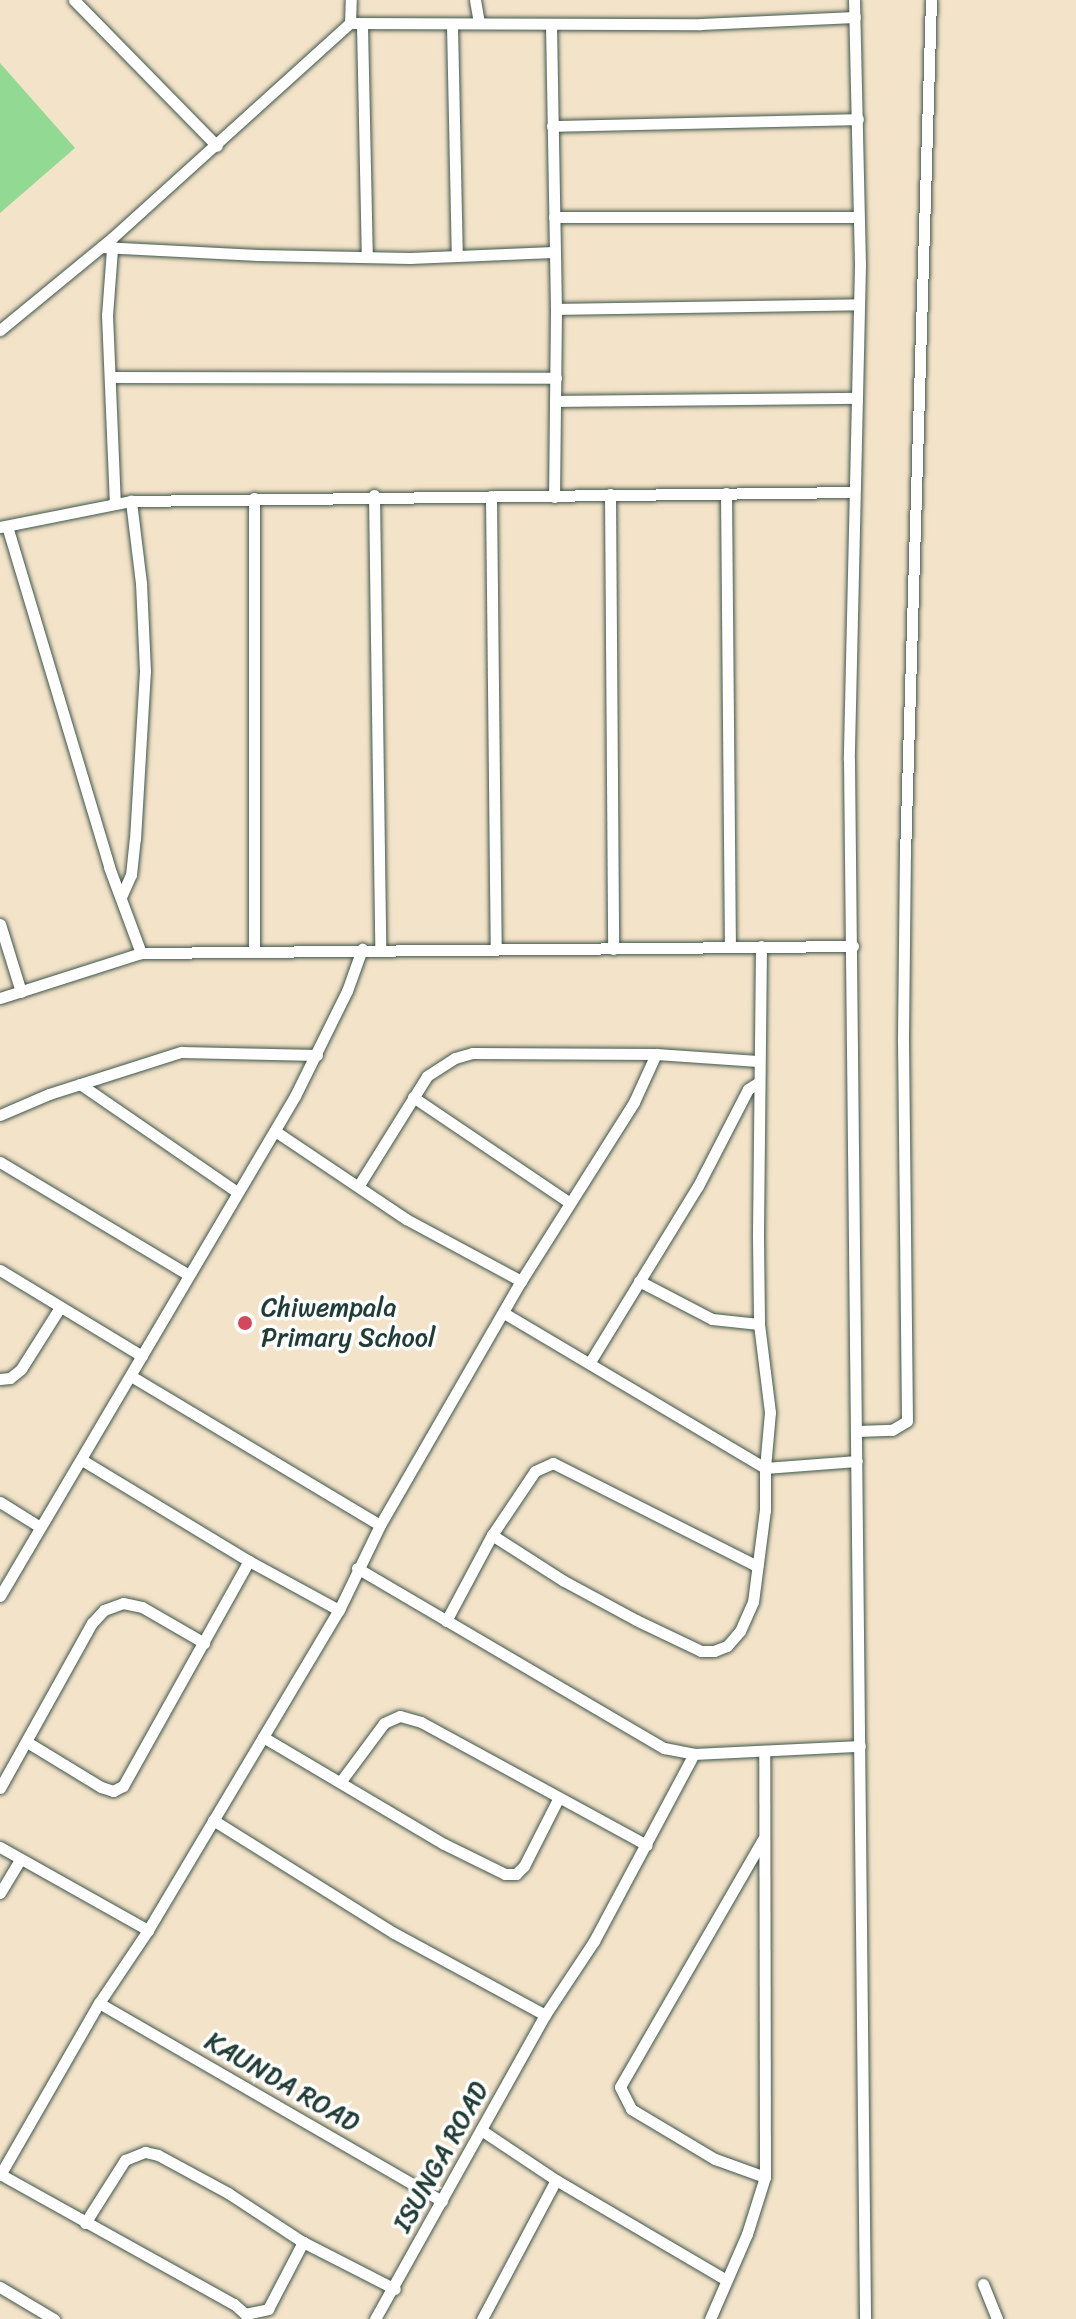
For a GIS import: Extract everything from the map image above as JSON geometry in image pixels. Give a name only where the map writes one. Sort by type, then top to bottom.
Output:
[{"type":"street","points":[[74,0],[217,146]]},
{"type":"street","points":[[84,0],[91,16]]},
{"type":"street","points":[[351,0],[356,24],[367,257]]},
{"type":"street","points":[[475,0],[479,23]]},
{"type":"street","points":[[854,0],[858,119],[857,458],[853,492],[849,760],[865,2319]]},
{"type":"street","points":[[857,1431],[892,1430],[907,1421],[903,1039],[905,855],[931,0]]},
{"type":"street","points":[[0,330],[106,248],[356,24],[701,24],[855,17]]},
{"type":"street","points":[[551,24],[556,309],[554,497]]},
{"type":"street","points":[[452,25],[457,255]]},
{"type":"street","points":[[552,126],[858,119]]},
{"type":"street","points":[[554,217],[856,217]]},
{"type":"street","points":[[106,248],[367,257],[553,252]]},
{"type":"street","points":[[106,248],[115,502]]},
{"type":"street","points":[[556,309],[858,304]]},
{"type":"street","points":[[110,377],[556,378]]},
{"type":"street","points":[[555,401],[857,398]]},
{"type":"street","points":[[141,953],[109,867],[3,527],[131,501],[374,495],[554,497],[853,492]]},
{"type":"street","points":[[726,493],[730,947]]},
{"type":"street","points":[[610,494],[613,949]]},
{"type":"street","points":[[374,495],[380,948]]},
{"type":"street","points":[[491,496],[496,948]]},
{"type":"street","points":[[254,498],[254,950]]},
{"type":"street","points":[[121,897],[131,875],[145,671],[141,583],[131,501]]},
{"type":"street","points":[[0,924],[21,992]]},
{"type":"street","points":[[492,1535],[564,1581],[701,1651],[727,1646],[740,1631],[753,1602],[765,1510],[770,1412],[759,1324],[761,946]]},
{"type":"street","points":[[0,998],[141,953],[380,948],[853,946]]},
{"type":"street","points":[[0,1596],[275,1131],[317,1055],[362,949]]},
{"type":"street","points":[[0,1115],[80,1084],[181,1052],[317,1055]]},
{"type":"street","points":[[359,1185],[413,1097],[436,1068],[472,1053],[656,1054],[758,1061]]},
{"type":"street","points":[[303,2242],[268,2309],[245,2314],[234,2304],[0,2175],[99,2003],[148,1930],[339,1610],[380,1525],[521,1281],[634,1102],[656,1054]]},
{"type":"street","points":[[590,1362],[698,1186],[748,1089],[758,1083]]},
{"type":"street","points":[[80,1084],[237,1192]]},
{"type":"street","points":[[413,1097],[570,1203]]},
{"type":"street","points":[[275,1131],[406,1219],[521,1281]]},
{"type":"street","points":[[0,1162],[189,1275]]},
{"type":"street","points":[[0,1270],[59,1309],[142,1356]]},
{"type":"street","points":[[639,1281],[712,1319],[759,1324]]},
{"type":"street","points":[[0,1379],[10,1378],[21,1369],[59,1309]]},
{"type":"street","points":[[504,1313],[765,1468],[857,1461]]},
{"type":"street","points":[[131,1376],[380,1525]]},
{"type":"street","points":[[82,1460],[249,1561],[339,1610]]},
{"type":"street","points":[[446,1621],[492,1535],[535,1471],[553,1463],[757,1566]]},
{"type":"street","points":[[0,1502],[40,1527]]},
{"type":"street","points":[[27,1742],[101,1787],[113,1791],[123,1786],[249,1561]]},
{"type":"street","points":[[357,1568],[664,1748],[694,1754],[860,1746]]},
{"type":"street","points":[[0,1788],[92,1623],[113,1605],[142,1607],[204,1643]]},
{"type":"street","points":[[341,1781],[384,1723],[400,1716],[421,1722],[647,1845]]},
{"type":"street","points":[[263,1737],[444,1844],[505,1874],[516,1874],[524,1866],[558,1799]]},
{"type":"street","points":[[710,2319],[747,2234],[765,2177],[764,1751]]},
{"type":"street","name":"ISUNGA ROAD","points":[[375,2319],[395,2289],[545,2015],[594,1941],[694,1754]]},
{"type":"street","points":[[213,1820],[394,1933],[545,2015]]},
{"type":"street","points":[[764,1839],[620,2087],[631,2109],[715,2159],[765,2177]]},
{"type":"street","points":[[0,1847],[148,1930]]},
{"type":"street","points":[[0,1893],[20,1860]]},
{"type":"street","name":"KAUNDA ROAD","points":[[99,2003],[442,2201]]},
{"type":"street","points":[[481,2130],[556,2180],[725,2279]]},
{"type":"street","points":[[85,2223],[125,2160],[145,2152],[158,2155],[228,2193],[303,2242],[395,2289]]},
{"type":"street","points":[[482,2319],[556,2180]]},
{"type":"street","points":[[983,2284],[997,2319]]},
{"type":"street","points":[[0,2287],[54,2319]]},
{"type":"green space","points":[[0,63],[75,148],[0,213]]},
{"type":"place","name":"Chiwempala Primary School","points":[[245,1323]]}]
